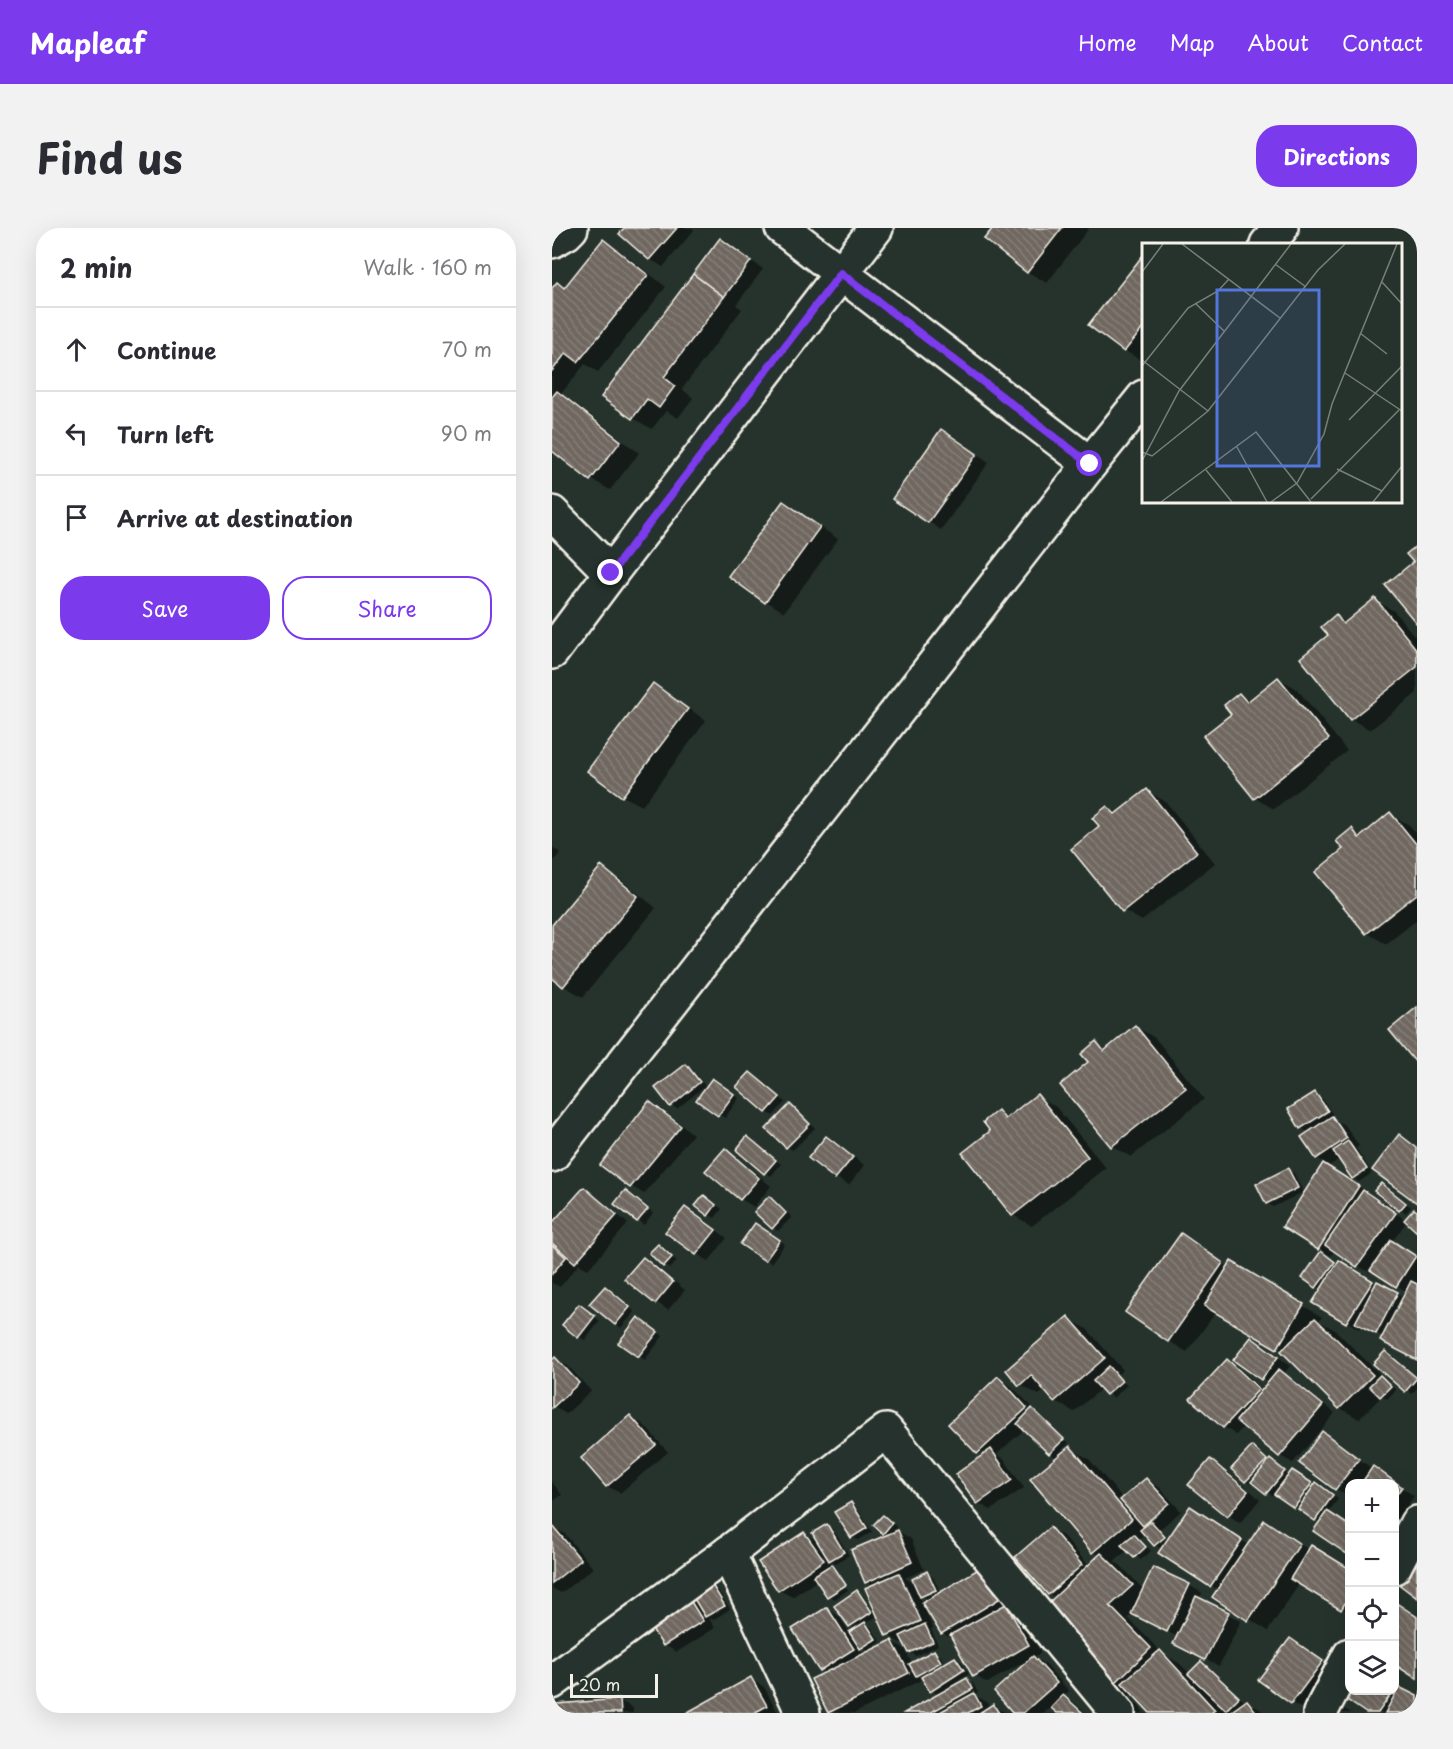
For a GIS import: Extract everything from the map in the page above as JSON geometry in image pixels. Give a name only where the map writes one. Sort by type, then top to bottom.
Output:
[{"type":"street","points":[[552,240],[571,228]]},
{"type":"street","points":[[782,228],[1090,464]]},
{"type":"street","points":[[552,652],[876,228]]},
{"type":"street","points":[[1268,243],[1281,228]]},
{"type":"street","points":[[552,1155],[1142,399]]},
{"type":"street","points":[[552,513],[611,573]]},
{"type":"street","points":[[552,1682],[728,1553],[886,1431],[1118,1713]]},
{"type":"street","points":[[1399,1559],[1417,1523]]},
{"type":"street","points":[[728,1553],[803,1713]]},
{"type":"street","points":[[1320,1713],[1345,1665]]},
{"type":"building","points":[[624,228],[677,228],[649,260],[619,234]]},
{"type":"building","points":[[993,228],[1062,228],[1027,273],[984,239]]},
{"type":"building","points":[[720,238],[751,261],[724,297],[693,274]]},
{"type":"building","points":[[603,239],[648,275],[578,362],[566,353],[552,371],[552,288],[557,282],[564,288]]},
{"type":"building","points":[[1142,257],[1142,330],[1124,352],[1088,325]]},
{"type":"building","points":[[693,274],[724,297],[664,377],[675,386],[659,408],[647,399],[632,419],[601,397]]},
{"type":"building","points":[[557,391],[621,441],[590,481],[552,451],[552,397]]},
{"type":"building","points":[[941,429],[977,454],[928,523],[892,499]]},
{"type":"building","points":[[783,501],[820,527],[765,603],[728,576]]},
{"type":"building","points":[[1417,545],[1417,624],[1385,585],[1413,562],[1406,554]]},
{"type":"building","points":[[1375,598],[1417,650],[1417,667],[1350,720],[1300,658],[1328,635],[1321,627],[1336,614],[1343,624]]},
{"type":"building","points":[[1278,677],[1329,739],[1254,799],[1203,736],[1231,714],[1224,705],[1239,693],[1247,702]]},
{"type":"building","points":[[653,683],[688,709],[622,797],[587,771]]},
{"type":"building","points":[[1147,789],[1197,852],[1122,912],[1071,849],[1099,826],[1092,818],[1107,806],[1115,814]]},
{"type":"building","points":[[1390,812],[1417,845],[1417,894],[1366,934],[1315,872],[1343,849],[1336,841],[1352,828],[1359,838]]},
{"type":"building","points":[[601,866],[638,896],[563,987],[552,978],[552,925]]},
{"type":"building","points":[[1417,1007],[1417,1064],[1389,1030]]},
{"type":"building","points":[[1135,1025],[1186,1088],[1111,1147],[1060,1085],[1088,1062],[1081,1054],[1096,1041],[1104,1051]]},
{"type":"building","points":[[686,1064],[700,1082],[670,1107],[655,1088]]},
{"type":"building","points":[[750,1072],[780,1097],[766,1113],[736,1087]]},
{"type":"building","points":[[712,1078],[734,1094],[718,1116],[696,1100]]},
{"type":"building","points":[[1315,1092],[1328,1111],[1300,1129],[1288,1109]]},
{"type":"building","points":[[1037,1094],[1088,1157],[1012,1216],[962,1153],[990,1131],[983,1122],[998,1110],[1005,1119]]},
{"type":"building","points":[[649,1101],[681,1126],[630,1188],[600,1165]]},
{"type":"building","points":[[790,1104],[810,1124],[786,1148],[766,1129]]},
{"type":"building","points":[[1332,1116],[1347,1138],[1316,1159],[1301,1137]]},
{"type":"building","points":[[1399,1134],[1417,1148],[1417,1203],[1372,1170]]},
{"type":"building","points":[[747,1136],[776,1160],[764,1174],[736,1150]]},
{"type":"building","points":[[826,1136],[853,1157],[835,1179],[808,1158]]},
{"type":"building","points":[[1348,1141],[1367,1169],[1352,1179],[1333,1151]]},
{"type":"building","points":[[725,1148],[759,1178],[740,1200],[705,1171]]},
{"type":"building","points":[[1323,1163],[1359,1186],[1318,1250],[1282,1227]]},
{"type":"building","points":[[1288,1168],[1298,1188],[1266,1204],[1256,1184]]},
{"type":"building","points":[[1381,1183],[1406,1203],[1399,1211],[1374,1191]]},
{"type":"building","points":[[584,1187],[617,1215],[575,1263],[552,1243],[552,1223]]},
{"type":"building","points":[[625,1190],[648,1209],[637,1222],[614,1204]]},
{"type":"building","points":[[1363,1190],[1396,1213],[1357,1267],[1325,1245]]},
{"type":"building","points":[[704,1195],[716,1205],[708,1216],[695,1206]]},
{"type":"building","points":[[769,1196],[786,1213],[772,1229],[754,1212]]},
{"type":"building","points":[[685,1207],[716,1230],[696,1255],[665,1232]]},
{"type":"building","points":[[1414,1209],[1417,1211],[1417,1232],[1404,1220]]},
{"type":"building","points":[[755,1223],[780,1240],[765,1261],[740,1244]]},
{"type":"building","points":[[1181,1233],[1223,1263],[1168,1342],[1125,1312]]},
{"type":"building","points":[[1391,1240],[1416,1256],[1396,1287],[1370,1270]]},
{"type":"building","points":[[658,1244],[672,1257],[663,1267],[649,1253]]},
{"type":"building","points":[[552,1245],[566,1257],[552,1274]]},
{"type":"building","points":[[1321,1251],[1335,1262],[1316,1288],[1302,1278]]},
{"type":"building","points":[[643,1257],[673,1282],[655,1304],[624,1279]]},
{"type":"building","points":[[1339,1260],[1373,1281],[1346,1323],[1312,1303]]},
{"type":"building","points":[[1231,1261],[1304,1304],[1277,1349],[1204,1306]]},
{"type":"building","points":[[1377,1281],[1398,1292],[1376,1334],[1355,1323]]},
{"type":"building","points":[[1411,1281],[1417,1284],[1417,1360],[1380,1341]]},
{"type":"building","points":[[605,1286],[630,1307],[615,1325],[589,1304]]},
{"type":"building","points":[[579,1304],[595,1316],[578,1338],[562,1325]]},
{"type":"building","points":[[1068,1316],[1105,1358],[1054,1402],[1031,1375],[1019,1386],[1006,1370]]},
{"type":"building","points":[[638,1317],[658,1332],[638,1357],[618,1343]]},
{"type":"building","points":[[1315,1318],[1373,1375],[1339,1409],[1281,1351]]},
{"type":"building","points":[[1251,1337],[1278,1357],[1261,1380],[1233,1360]]},
{"type":"building","points":[[1385,1351],[1417,1378],[1405,1392],[1373,1364]]},
{"type":"building","points":[[555,1357],[579,1383],[552,1408],[552,1360]]},
{"type":"building","points":[[1227,1359],[1259,1389],[1223,1428],[1190,1399]]},
{"type":"building","points":[[1109,1366],[1122,1381],[1106,1395],[1093,1381]]},
{"type":"building","points":[[1279,1369],[1323,1405],[1279,1457],[1236,1421]]},
{"type":"building","points":[[1380,1375],[1391,1386],[1380,1397],[1369,1386]]},
{"type":"building","points":[[998,1376],[1027,1408],[977,1454],[948,1424]]},
{"type":"building","points":[[1032,1408],[1064,1439],[1049,1454],[1017,1424]]},
{"type":"building","points":[[630,1415],[656,1445],[606,1487],[581,1458]]},
{"type":"building","points":[[1322,1431],[1359,1459],[1335,1490],[1299,1463]]},
{"type":"building","points":[[1070,1446],[1132,1519],[1092,1553],[1030,1479]]},
{"type":"building","points":[[1252,1446],[1267,1460],[1245,1482],[1231,1469]]},
{"type":"building","points":[[991,1449],[1012,1480],[977,1504],[956,1474]]},
{"type":"building","points":[[1210,1459],[1248,1491],[1227,1517],[1188,1485]]},
{"type":"building","points":[[1270,1459],[1285,1471],[1266,1494],[1251,1482]]},
{"type":"building","points":[[1373,1466],[1391,1479],[1364,1479]]},
{"type":"building","points":[[1292,1470],[1312,1483],[1294,1508],[1274,1494]]},
{"type":"building","points":[[1146,1478],[1169,1503],[1143,1526],[1120,1500]]},
{"type":"building","points":[[1316,1482],[1333,1495],[1315,1521],[1298,1509]]},
{"type":"building","points":[[851,1502],[867,1528],[851,1538],[834,1512]]},
{"type":"building","points":[[1190,1506],[1242,1540],[1210,1587],[1158,1553]]},
{"type":"building","points":[[1327,1511],[1345,1523],[1345,1553],[1313,1531]]},
{"type":"building","points":[[883,1515],[892,1523],[883,1534],[873,1525]]},
{"type":"building","points":[[1264,1520],[1300,1544],[1248,1621],[1212,1597]]},
{"type":"building","points":[[1151,1521],[1165,1537],[1154,1546],[1140,1530]]},
{"type":"building","points":[[827,1524],[844,1552],[829,1561],[812,1533]]},
{"type":"building","points":[[552,1525],[581,1560],[552,1583]]},
{"type":"building","points":[[1050,1527],[1082,1565],[1048,1595],[1015,1557]]},
{"type":"building","points":[[898,1530],[912,1562],[865,1583],[851,1550]]},
{"type":"building","points":[[804,1532],[824,1560],[778,1591],[758,1562]]},
{"type":"building","points":[[1134,1534],[1146,1547],[1134,1558],[1121,1545]]},
{"type":"building","points":[[1311,1545],[1345,1566],[1345,1603],[1341,1610],[1290,1579]]},
{"type":"building","points":[[1101,1553],[1133,1585],[1110,1606],[1151,1648],[1113,1685],[1040,1611]]},
{"type":"building","points":[[1417,1563],[1417,1598],[1400,1585]]},
{"type":"building","points":[[832,1564],[846,1585],[827,1597],[813,1576]]},
{"type":"building","points":[[1153,1567],[1190,1584],[1167,1632],[1131,1614]]},
{"type":"building","points":[[980,1568],[999,1599],[941,1634],[922,1603]]},
{"type":"building","points":[[927,1571],[936,1590],[920,1597],[912,1579]]},
{"type":"building","points":[[899,1573],[921,1621],[886,1636],[865,1588]]},
{"type":"building","points":[[706,1575],[725,1606],[705,1617],[687,1587]]},
{"type":"building","points":[[857,1590],[872,1612],[849,1627],[834,1606]]},
{"type":"building","points":[[685,1592],[703,1621],[663,1646],[645,1618]]},
{"type":"building","points":[[1196,1596],[1229,1612],[1205,1660],[1173,1644]]},
{"type":"building","points":[[1006,1604],[1029,1645],[973,1677],[950,1635]]},
{"type":"building","points":[[1399,1605],[1417,1617],[1417,1679],[1399,1667]]},
{"type":"building","points":[[827,1607],[854,1649],[819,1671],[792,1629]]},
{"type":"building","points":[[865,1622],[876,1639],[860,1649],[849,1632]]},
{"type":"building","points":[[925,1624],[933,1642],[909,1653],[900,1636]]},
{"type":"building","points":[[1290,1638],[1323,1661],[1291,1704],[1258,1680]]},
{"type":"building","points":[[892,1640],[909,1673],[828,1713],[811,1679]]},
{"type":"building","points":[[934,1650],[941,1662],[916,1676],[909,1664]]},
{"type":"building","points":[[1160,1650],[1215,1710],[1211,1713],[1150,1713],[1122,1683]]},
{"type":"building","points":[[1033,1656],[1057,1683],[1023,1713],[1013,1713],[994,1691]]},
{"type":"building","points":[[955,1657],[964,1670],[930,1692],[921,1677]]},
{"type":"building","points":[[1201,1661],[1239,1697],[1226,1710],[1188,1674]]},
{"type":"building","points":[[751,1677],[767,1706],[754,1713],[686,1713]]},
{"type":"building","points":[[967,1678],[973,1689],[930,1713],[904,1713]]},
{"type":"building","points":[[1399,1687],[1417,1696],[1417,1713],[1385,1713],[1395,1695],[1399,1695]]},
{"type":"building","points":[[974,1693],[981,1706],[968,1713],[938,1713]]},
{"type":"building","points":[[1063,1695],[1083,1713],[1057,1713],[1051,1708]]},
{"type":"building","points":[[1346,1695],[1391,1695],[1378,1713],[1366,1713],[1344,1698]]},
{"type":"building","points":[[620,1699],[621,1713],[556,1713],[556,1704]]},
{"type":"building","points":[[1247,1700],[1257,1713],[1229,1713]]},
{"type":"building","points":[[993,1704],[999,1713],[979,1713]]},
{"type":"route","points":[[611,573],[841,273],[1090,464]]}]
